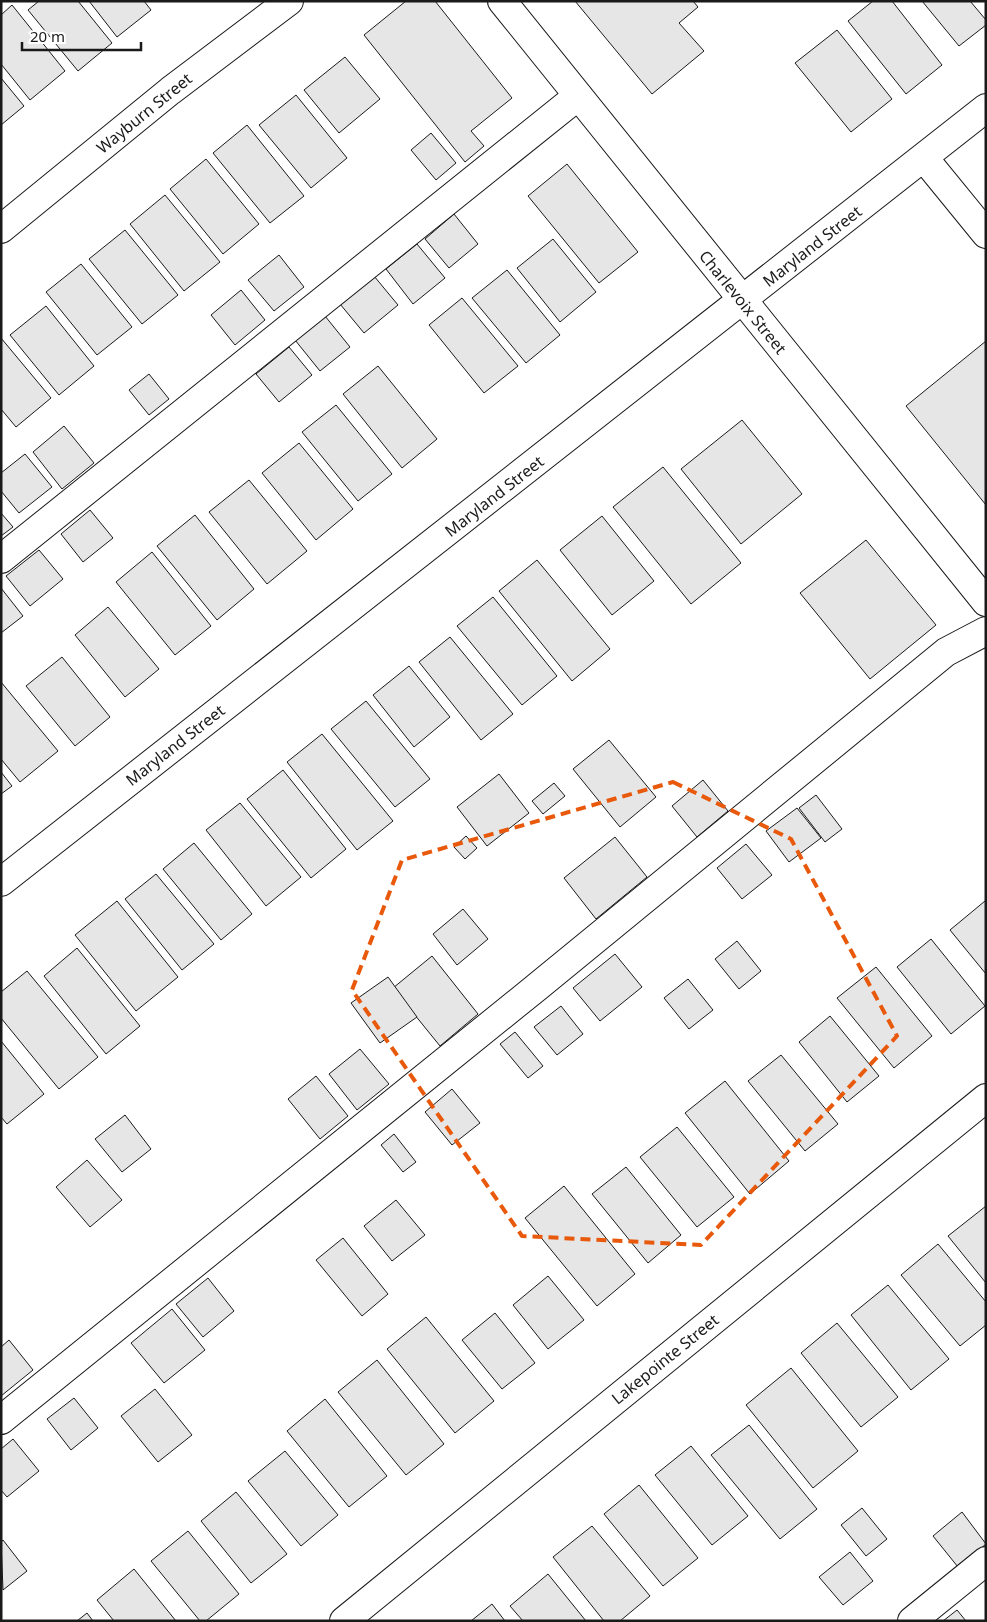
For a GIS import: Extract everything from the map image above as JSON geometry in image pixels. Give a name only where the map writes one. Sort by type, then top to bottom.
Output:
[{"type":"street","name":"Wayburn Street","points":[[1,229],[170,91],[289,1]]},
{"type":"street","name":"Charlevoix Street","points":[[502,1],[986,602]]},
{"type":"street","points":[[1,559],[578,96]]},
{"type":"street","name":"Maryland Street","points":[[1,882],[743,301],[986,108]]},
{"type":"street","points":[[924,158],[986,234]]},
{"type":"street","points":[[1,1420],[545,981],[946,652],[986,631]]},
{"type":"street","name":"Lakepointe Street","points":[[344,1621],[986,1098]]},
{"type":"street","points":[[912,1621],[986,1561]]},
{"type":"highlighted area","points":[[673,782],[791,839],[897,1036],[701,1245],[522,1236],[352,990],[402,860]]},
{"type":"building","points":[[39,1],[78,1],[112,43],[78,71],[28,10]]},
{"type":"building","points":[[89,1],[144,1],[151,10],[117,37]]},
{"type":"building","points":[[406,1],[435,1],[512,98],[471,131],[484,146],[465,162],[364,35]]},
{"type":"building","points":[[575,1],[693,1],[698,7],[679,23],[704,51],[652,94]]},
{"type":"building","points":[[873,1],[892,1],[942,65],[906,94],[848,21]]},
{"type":"building","points":[[922,1],[970,1],[986,20],[986,25],[959,46]]},
{"type":"building","points":[[12,5],[65,71],[30,100],[1,64],[1,15]]},
{"type":"building","points":[[837,30],[892,99],[851,132],[795,63]]},
{"type":"building","points":[[345,57],[380,99],[339,133],[304,90]]},
{"type":"building","points":[[1,78],[24,106],[1,125]]},
{"type":"building","points":[[296,95],[347,158],[311,188],[259,125]]},
{"type":"building","points":[[247,125],[304,196],[270,223],[213,153]]},
{"type":"building","points":[[431,133],[456,163],[436,180],[411,150]]},
{"type":"building","points":[[206,159],[259,224],[223,254],[170,189]]},
{"type":"building","points":[[567,164],[638,252],[599,283],[528,196]]},
{"type":"building","points":[[165,195],[220,262],[184,291],[130,224]]},
{"type":"building","points":[[454,214],[478,244],[449,268],[425,239]]},
{"type":"building","points":[[125,230],[178,295],[142,324],[89,259]]},
{"type":"building","points":[[553,239],[596,292],[560,322],[517,268]]},
{"type":"building","points":[[417,244],[445,278],[413,304],[386,269]]},
{"type":"building","points":[[279,255],[304,287],[274,311],[248,280]]},
{"type":"building","points":[[81,264],[132,327],[97,355],[46,292]]},
{"type":"building","points":[[507,270],[560,335],[526,363],[472,298]]},
{"type":"building","points":[[374,276],[398,305],[364,333],[340,304]]},
{"type":"building","points":[[241,290],[265,320],[235,345],[211,315]]},
{"type":"building","points":[[462,298],[518,366],[484,393],[429,325]]},
{"type":"building","points":[[46,306],[94,366],[59,395],[10,335]]},
{"type":"building","points":[[325,316],[350,347],[320,371],[295,340]]},
{"type":"building","points":[[1,338],[51,398],[16,427],[1,409]]},
{"type":"building","points":[[986,341],[986,505],[906,406]]},
{"type":"building","points":[[289,347],[312,375],[279,402],[256,374]]},
{"type":"building","points":[[378,366],[437,439],[402,468],[343,394]]},
{"type":"building","points":[[149,374],[169,399],[149,415],[129,390]]},
{"type":"building","points":[[336,405],[392,474],[358,501],[302,432]]},
{"type":"building","points":[[742,420],[802,494],[741,544],[681,469]]},
{"type":"building","points":[[64,426],[94,463],[62,489],[33,452]]},
{"type":"building","points":[[299,443],[353,509],[316,540],[262,473]]},
{"type":"building","points":[[25,454],[52,487],[19,513],[1,491],[1,473]]},
{"type":"building","points":[[663,467],[741,563],[691,604],[613,507]]},
{"type":"building","points":[[249,480],[307,551],[267,584],[209,512]]},
{"type":"building","points":[[90,510],[113,538],[83,562],[61,534]]},
{"type":"building","points":[[1,513],[13,527],[1,536]]},
{"type":"building","points":[[195,515],[254,589],[217,620],[157,546]]},
{"type":"building","points":[[602,516],[654,581],[612,615],[560,550]]},
{"type":"building","points":[[866,540],[936,625],[870,679],[800,593]]},
{"type":"building","points":[[39,550],[63,579],[30,606],[6,576]]},
{"type":"building","points":[[152,552],[211,626],[175,655],[116,582]]},
{"type":"building","points":[[537,560],[610,649],[572,681],[499,591]]},
{"type":"building","points":[[1,588],[23,616],[1,633]]},
{"type":"building","points":[[493,597],[557,676],[522,705],[457,626]]},
{"type":"building","points":[[108,607],[159,669],[125,697],[75,635]]},
{"type":"building","points":[[450,637],[513,714],[481,740],[419,662]]},
{"type":"building","points":[[62,657],[110,717],[75,746],[26,686]]},
{"type":"building","points":[[409,666],[450,717],[414,747],[373,695]]},
{"type":"building","points":[[1,682],[58,751],[20,782],[1,759]]},
{"type":"building","points":[[366,701],[430,779],[395,807],[331,729]]},
{"type":"building","points":[[322,734],[393,821],[357,850],[287,762]]},
{"type":"building","points":[[609,740],[656,797],[620,827],[573,769]]},
{"type":"building","points":[[283,770],[346,849],[311,878],[247,799]]},
{"type":"building","points":[[1,772],[12,786],[1,794]]},
{"type":"building","points":[[499,774],[529,813],[487,846],[457,807]]},
{"type":"building","points":[[703,780],[728,811],[697,837],[672,806]]},
{"type":"building","points":[[554,783],[565,796],[543,814],[532,801]]},
{"type":"building","points":[[816,795],[842,829],[825,842],[799,808]]},
{"type":"building","points":[[240,803],[301,877],[266,906],[206,830]]},
{"type":"building","points":[[797,808],[821,838],[789,862],[766,831]]},
{"type":"building","points":[[466,836],[477,848],[465,859],[454,847]]},
{"type":"building","points":[[615,837],[647,877],[596,919],[564,878]]},
{"type":"building","points":[[194,843],[252,914],[221,940],[163,869]]},
{"type":"building","points":[[746,844],[772,875],[742,899],[717,868]]},
{"type":"building","points":[[156,874],[214,944],[182,970],[125,899]]},
{"type":"building","points":[[117,901],[178,977],[136,1011],[75,935]]},
{"type":"building","points":[[985,901],[986,903],[986,974],[950,930]]},
{"type":"building","points":[[463,909],[488,939],[457,965],[433,934]]},
{"type":"building","points":[[931,939],[985,1006],[951,1034],[897,967]]},
{"type":"building","points":[[737,941],[761,971],[739,989],[715,959]]},
{"type":"building","points":[[77,948],[140,1026],[106,1054],[44,976]]},
{"type":"building","points":[[615,954],[642,987],[600,1021],[573,988]]},
{"type":"building","points":[[432,956],[478,1014],[440,1046],[393,988]]},
{"type":"building","points":[[876,967],[932,1036],[894,1068],[837,998]]},
{"type":"building","points":[[27,971],[98,1057],[59,1089],[1,1018],[1,992]]},
{"type":"building","points":[[388,977],[417,1017],[380,1043],[351,1003]]},
{"type":"building","points":[[688,979],[713,1010],[689,1029],[664,998]]},
{"type":"building","points":[[561,1006],[583,1034],[557,1055],[534,1027]]},
{"type":"building","points":[[830,1016],[879,1076],[847,1102],[799,1042]]},
{"type":"building","points":[[515,1032],[543,1066],[528,1078],[500,1044]]},
{"type":"building","points":[[1,1041],[44,1094],[7,1124],[1,1117]]},
{"type":"building","points":[[360,1049],[389,1084],[357,1110],[329,1074]]},
{"type":"building","points":[[781,1055],[838,1124],[805,1151],[748,1081]]},
{"type":"building","points":[[316,1076],[348,1116],[320,1139],[288,1099]]},
{"type":"building","points":[[725,1081],[789,1161],[750,1194],[685,1113]]},
{"type":"building","points":[[452,1089],[480,1123],[452,1145],[425,1112]]},
{"type":"building","points":[[125,1115],[151,1149],[122,1172],[95,1139]]},
{"type":"building","points":[[677,1127],[734,1197],[697,1227],[640,1157]]},
{"type":"building","points":[[394,1134],[416,1162],[403,1172],[381,1145]]},
{"type":"building","points":[[87,1160],[122,1200],[90,1227],[56,1187]]},
{"type":"building","points":[[626,1167],[681,1235],[648,1263],[592,1194]]},
{"type":"building","points":[[564,1186],[635,1274],[597,1306],[525,1218]]},
{"type":"building","points":[[396,1200],[425,1235],[392,1261],[364,1226]]},
{"type":"building","points":[[986,1206],[986,1283],[948,1236]]},
{"type":"building","points":[[343,1238],[388,1294],[362,1316],[316,1260]]},
{"type":"building","points":[[938,1244],[986,1302],[986,1325],[960,1346],[901,1275]]},
{"type":"building","points":[[548,1276],[584,1320],[548,1349],[513,1305]]},
{"type":"building","points":[[208,1278],[234,1311],[203,1337],[176,1304]]},
{"type":"building","points":[[888,1285],[949,1359],[911,1390],[851,1315]]},
{"type":"building","points":[[172,1309],[205,1350],[164,1383],[131,1343]]},
{"type":"building","points":[[495,1313],[535,1363],[502,1389],[462,1340]]},
{"type":"building","points":[[426,1317],[494,1401],[455,1433],[387,1349]]},
{"type":"building","points":[[837,1323],[898,1397],[861,1427],[801,1353]]},
{"type":"building","points":[[9,1340],[33,1370],[1,1396],[1,1347]]},
{"type":"building","points":[[377,1360],[444,1444],[406,1475],[338,1392]]},
{"type":"building","points":[[791,1368],[858,1451],[813,1488],[746,1405]]},
{"type":"building","points":[[155,1389],[192,1435],[158,1462],[121,1416]]},
{"type":"building","points":[[74,1398],[98,1428],[71,1450],[47,1419]]},
{"type":"building","points":[[325,1399],[387,1476],[349,1507],[287,1431]]},
{"type":"building","points":[[749,1425],[817,1509],[780,1539],[711,1455]]},
{"type":"building","points":[[13,1439],[39,1471],[7,1497],[1,1490],[1,1449]]},
{"type":"building","points":[[691,1446],[748,1516],[712,1545],[655,1475]]},
{"type":"building","points":[[285,1451],[338,1515],[301,1546],[248,1481]]},
{"type":"building","points":[[639,1485],[698,1558],[663,1586],[604,1514]]},
{"type":"building","points":[[236,1492],[287,1554],[251,1583],[201,1521]]},
{"type":"building","points":[[862,1508],[887,1539],[866,1556],[841,1525]]},
{"type":"building","points":[[962,1512],[986,1544],[958,1567],[933,1536]]},
{"type":"building","points":[[592,1526],[650,1596],[620,1621],[604,1621],[553,1557]]},
{"type":"building","points":[[188,1531],[239,1594],[206,1621],[200,1621],[151,1561]]},
{"type":"building","points":[[3,1540],[27,1571],[3,1590],[1,1542]]},
{"type":"building","points":[[850,1552],[873,1581],[843,1605],[819,1577]]},
{"type":"building","points":[[134,1569],[176,1621],[114,1621],[97,1600]]},
{"type":"building","points":[[548,1574],[586,1621],[523,1621],[510,1606]]},
{"type":"building","points":[[492,1604],[505,1621],[471,1621]]},
{"type":"building","points":[[957,1610],[966,1621],[943,1621]]},
{"type":"building","points":[[87,1613],[93,1621],[77,1621]]}]
